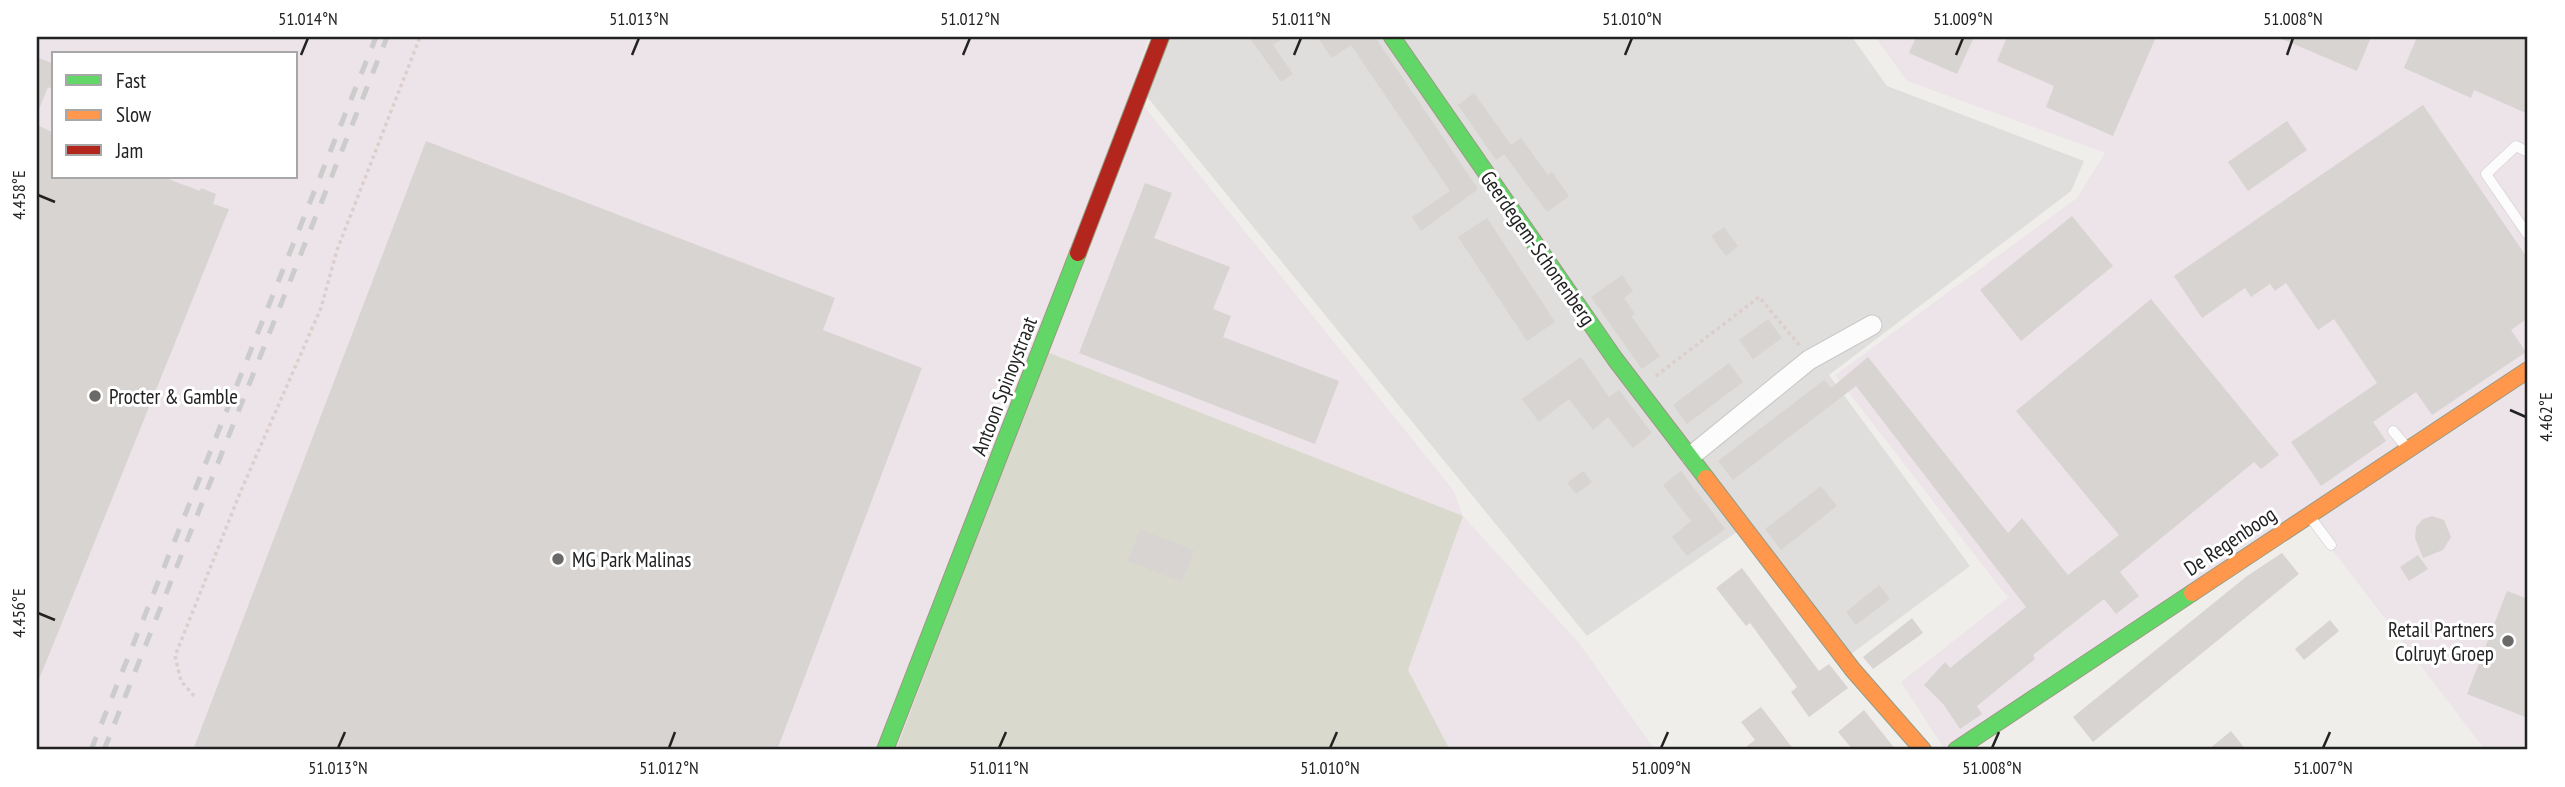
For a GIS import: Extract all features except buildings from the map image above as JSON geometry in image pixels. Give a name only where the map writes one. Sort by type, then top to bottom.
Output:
[{"type":"street","name":"Antoon Spinoystraat","points":[[885,750],[1161,37]]},
{"type":"street","name":"Geerdegem-Schonenberg","points":[[1391,37],[1615,359],[1853,670],[1923,750]]},
{"type":"street","points":[[1691,456],[1809,360],[1872,325]]},
{"type":"street","name":"De Regenboog","points":[[1956,750],[2528,370]]},
{"type":"lane","points":[[2528,152],[2516,146],[2486,174],[2528,235]]},
{"type":"lane","points":[[2393,431],[2408,449]]},
{"type":"lane","points":[[2308,514],[2331,545]]},
{"type":"path","points":[[194,696],[181,681],[175,656],[240,493],[321,308],[337,250],[420,37]]},
{"type":"path","points":[[1653,379],[1759,297],[1809,360]]},
{"type":"shaded area","points":[[37,37],[1149,37],[1131,90],[1454,491],[1463,516],[1579,643],[1655,750],[37,750]]},
{"type":"shaded area","points":[[1162,37],[1852,37],[1887,86],[2084,161],[2071,191],[1829,375],[1970,566],[1847,657],[1747,525],[1587,636],[1144,93]]},
{"type":"shaded area","points":[[1875,37],[2528,37],[2528,750],[2485,750],[2302,510],[1945,750],[1901,682],[2008,598],[1835,375],[2077,198],[2105,153],[1907,81]]},
{"type":"shaded area","points":[[1047,352],[1463,516],[1408,670],[1450,750],[896,750]]},
{"type":"railway","points":[[91,750],[376,37]]},
{"type":"railway","points":[[104,750],[387,37]]},
{"type":"traffic: fast","points":[[1392,37],[1615,359],[1706,478]]},
{"type":"traffic: fast","points":[[885,750],[1078,253]]},
{"type":"traffic: fast","points":[[1956,750],[2192,593]]},
{"type":"traffic: slow","points":[[2192,593],[2528,370]]},
{"type":"traffic: slow","points":[[1706,478],[1853,670],[1923,750]]},
{"type":"traffic: jam","points":[[1078,253],[1161,37]]},
{"type":"place","name":"Procter & Gamble","points":[[95,396]]},
{"type":"place","name":"MG Park Malinas","points":[[558,559]]},
{"type":"place","name":"Retail Partners Colruyt Groep","points":[[2508,641]]}]
